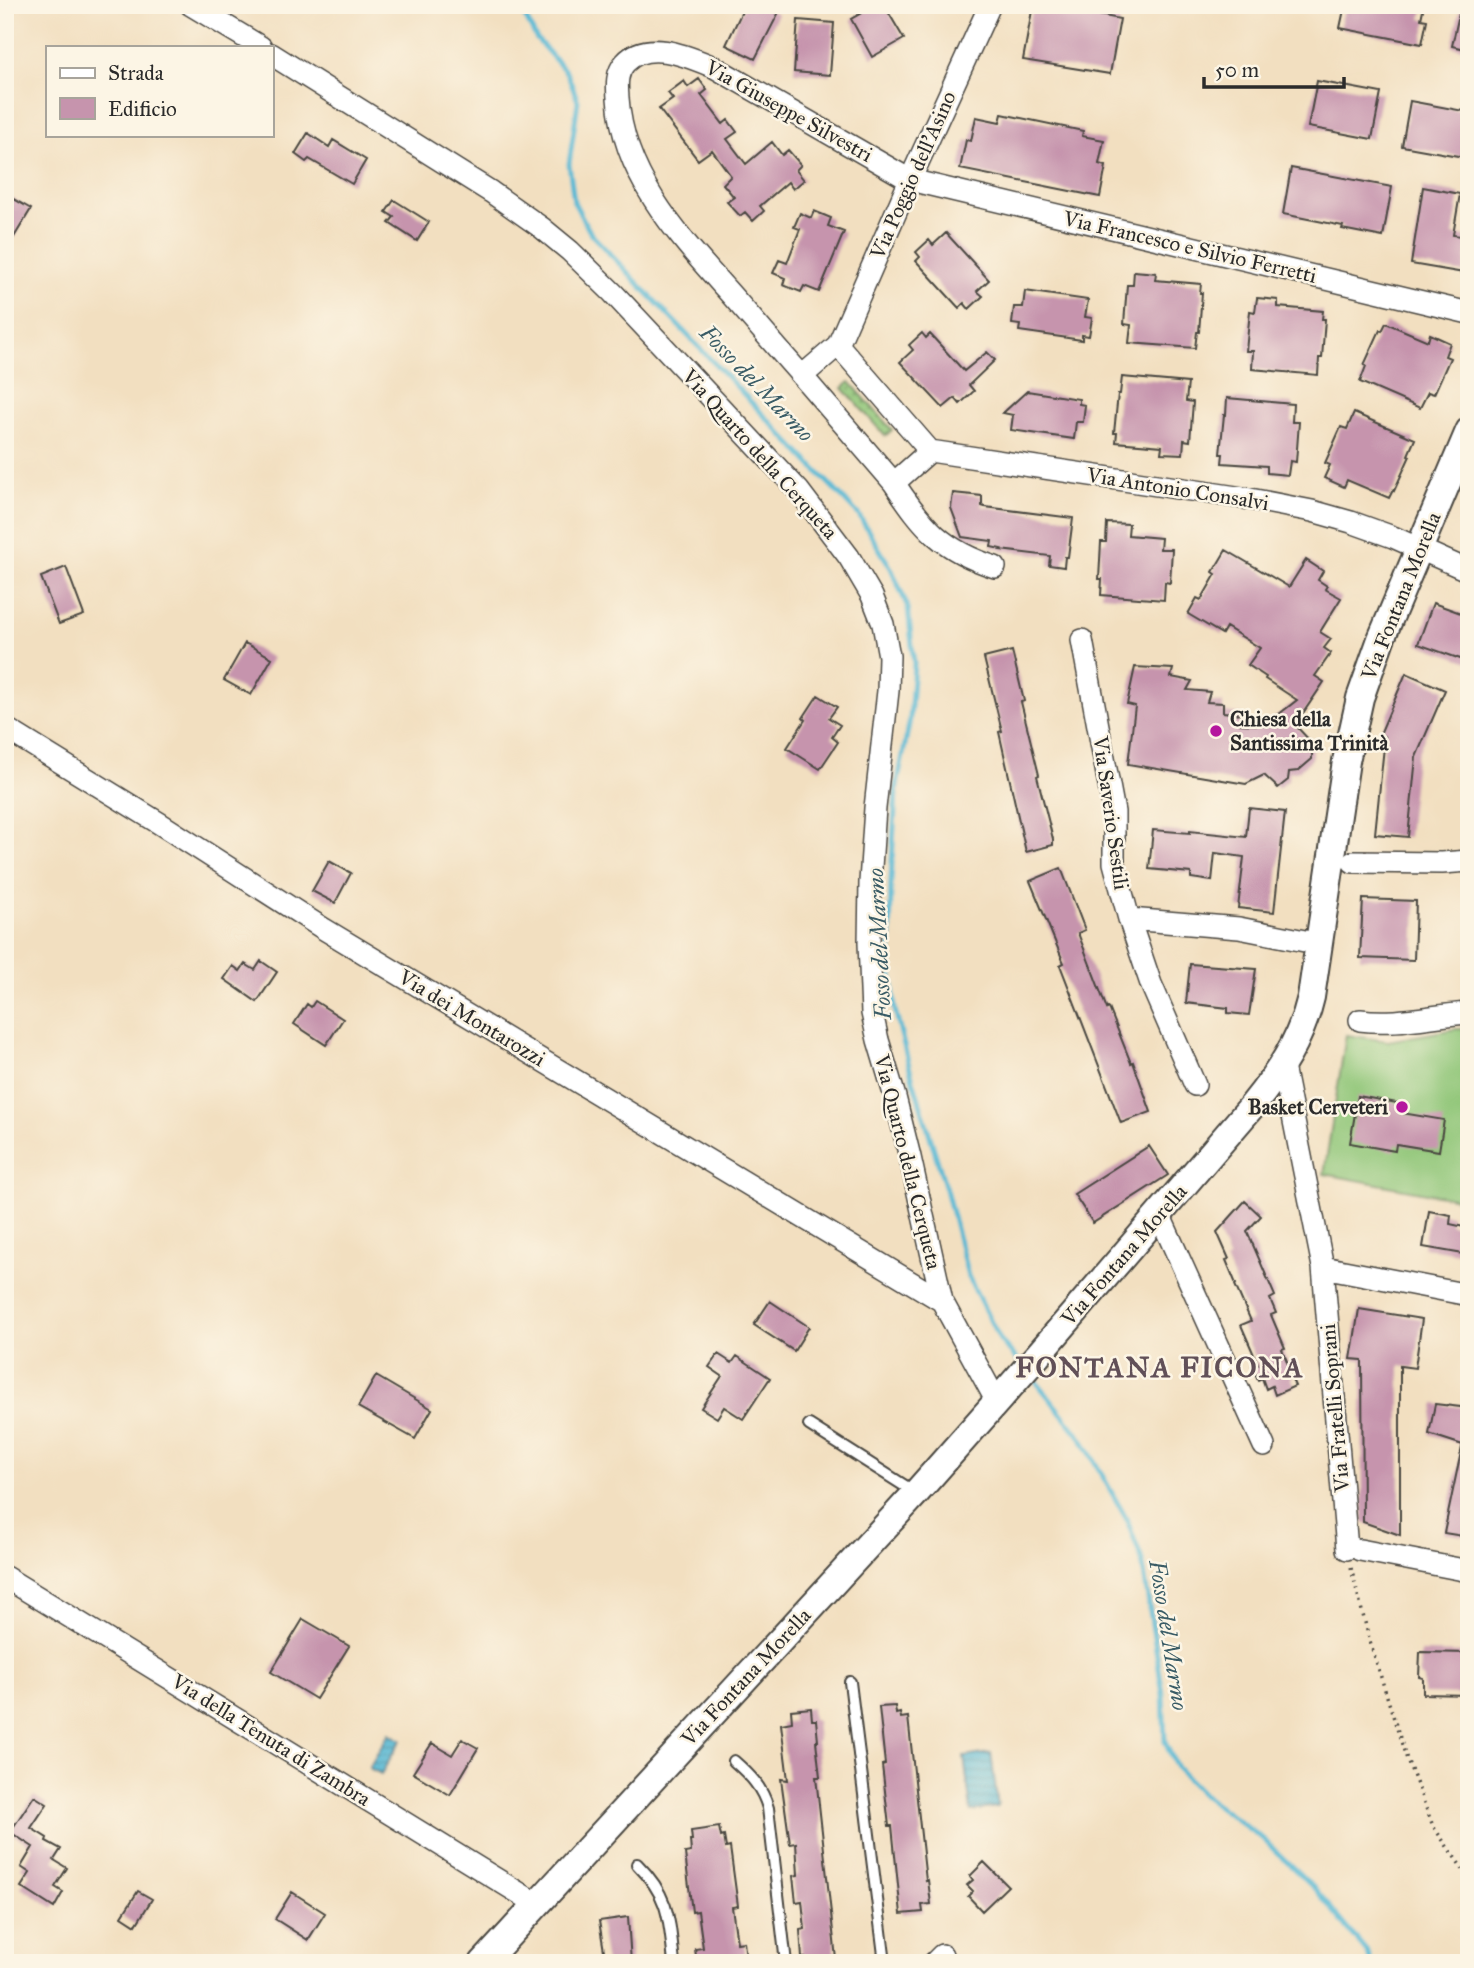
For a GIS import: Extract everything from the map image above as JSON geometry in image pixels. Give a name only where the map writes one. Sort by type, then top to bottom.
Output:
[{"type":"street","points":[[191,5],[259,46]]},
{"type":"street","name":"Via Poggio dell'Asino","points":[[838,345],[990,5]]},
{"type":"street","name":"Via Giuseppe Silvestri","points":[[802,376],[698,257],[649,192],[629,153],[621,128],[617,85],[622,67],[632,56],[645,51],[662,51],[697,60],[736,79],[910,180]]},
{"type":"street","name":"Via Quarto della Cerqueta","points":[[273,55],[491,192],[555,237],[613,293],[799,491],[849,556],[872,596],[884,624],[889,673],[872,854],[869,943],[871,1005],[877,1040],[910,1157],[942,1301],[1002,1395]]},
{"type":"street","name":"Via Francesco e Silvio Ferretti","points":[[910,180],[1469,313]]},
{"type":"street","points":[[894,483],[930,452],[838,345],[802,376],[938,539],[959,553],[995,567]]},
{"type":"street","name":"Via Fontana Morella","points":[[482,1963],[916,1493],[1038,1355],[1252,1106],[1283,1066],[1307,1016],[1346,761],[1360,698],[1374,655],[1469,431]]},
{"type":"street","name":"Via Antonio Consalvi","points":[[930,452],[1270,503],[1351,522],[1420,548],[1469,571]]},
{"type":"street","name":"Via Saverio Sestili","points":[[1082,640],[1114,812],[1114,863],[1129,919],[1239,928],[1320,944]]},
{"type":"street","name":"Via dei Montarozzi","points":[[5,729],[141,812],[315,924],[942,1301]]},
{"type":"street","points":[[1353,862],[1469,861]]},
{"type":"street","points":[[1129,919],[1151,984],[1195,1085]]},
{"type":"street","points":[[1360,1020],[1394,1021],[1469,1013]]},
{"type":"street","name":"Via Fratelli Soprani","points":[[1283,1066],[1323,1267],[1353,1549]]},
{"type":"street","points":[[1158,1214],[1264,1446]]},
{"type":"street","points":[[1323,1267],[1469,1295]]},
{"type":"street","points":[[1353,1549],[1469,1571]]},
{"type":"street","name":"Via della Tenuta di Zambra","points":[[5,1577],[537,1904]]},
{"type":"lane","points":[[809,1425],[916,1493]]},
{"type":"lane","points":[[850,1682],[885,1963]]},
{"type":"lane","points":[[734,1761],[756,1782],[768,1808],[786,1963]]},
{"type":"lane","points":[[637,1864],[655,1885],[666,1906],[674,1963]]},
{"type":"path","points":[[1353,1549],[1370,1642],[1405,1754],[1433,1826],[1469,1878]]},
{"type":"green space","points":[[850,382],[892,430],[885,436],[843,388]]},
{"type":"green space","name":"Basket Cerveteri","points":[[1469,1029],[1469,1201],[1324,1174],[1346,1035],[1388,1041]]},
{"type":"water","points":[[389,1733],[401,1740],[381,1774],[369,1768]]},
{"type":"water","points":[[991,1753],[998,1807],[971,1811],[964,1757]]},
{"type":"building","points":[[745,5],[760,5],[778,14],[755,59],[726,45]]},
{"type":"building","points":[[876,5],[884,5],[904,39],[872,57],[851,19]]},
{"type":"building","points":[[1033,5],[1120,19],[1110,74],[1023,60]]},
{"type":"building","points":[[1345,5],[1424,5],[1421,19],[1427,20],[1422,44],[1340,28]]},
{"type":"building","points":[[1461,5],[1469,5],[1469,50],[1452,46]]},
{"type":"building","points":[[798,20],[834,23],[830,75],[794,72]]},
{"type":"building","points":[[699,79],[707,90],[701,95],[723,124],[728,120],[737,132],[727,139],[746,164],[772,142],[782,155],[788,150],[801,165],[796,170],[804,180],[793,189],[788,182],[760,206],[764,211],[753,221],[745,212],[740,216],[727,202],[734,197],[723,184],[731,176],[712,150],[698,160],[659,109],[673,99],[668,93],[684,81],[688,87]]},
{"type":"building","points":[[1317,81],[1381,93],[1372,139],[1308,127]]},
{"type":"building","points":[[1410,101],[1469,112],[1464,157],[1402,146]]},
{"type":"building","points":[[1002,114],[1083,131],[1082,136],[1104,140],[1099,164],[1106,166],[1100,197],[960,169],[966,140],[971,141],[976,117],[1000,122]]},
{"type":"building","points":[[308,133],[329,147],[333,140],[366,160],[352,184],[295,154]]},
{"type":"building","points":[[1291,168],[1392,187],[1383,237],[1283,214]]},
{"type":"building","points":[[1423,187],[1460,194],[1453,235],[1469,237],[1464,273],[1411,264]]},
{"type":"building","points":[[5,194],[31,209],[5,252]]},
{"type":"building","points":[[394,200],[429,222],[417,241],[389,223],[394,217],[386,212]]},
{"type":"building","points":[[814,211],[831,218],[828,226],[844,232],[819,292],[804,286],[801,292],[783,285],[785,278],[773,273],[779,260],[787,263],[800,229],[794,227],[800,213],[811,218]]},
{"type":"building","points":[[946,233],[989,280],[977,291],[983,296],[969,309],[964,303],[959,308],[916,261],[920,257],[916,252],[929,240],[933,245]]},
{"type":"building","points":[[1134,271],[1156,273],[1155,280],[1201,284],[1199,332],[1195,348],[1129,343],[1131,325],[1124,324],[1127,285],[1133,285]]},
{"type":"building","points":[[1025,291],[1088,300],[1085,317],[1092,318],[1089,336],[1082,335],[1082,340],[1019,331],[1020,325],[1012,324],[1014,307],[1023,307]]},
{"type":"building","points":[[1257,298],[1278,300],[1278,307],[1323,311],[1322,319],[1325,319],[1322,358],[1319,358],[1318,375],[1252,369],[1253,351],[1246,351],[1250,311],[1255,312]]},
{"type":"building","points":[[1386,323],[1428,341],[1430,334],[1450,343],[1445,356],[1450,358],[1434,394],[1428,392],[1420,408],[1360,382],[1366,366],[1364,365]]},
{"type":"building","points":[[922,333],[926,338],[930,334],[964,371],[987,352],[995,360],[969,385],[974,391],[960,404],[955,398],[943,408],[900,362],[913,350],[909,345]]},
{"type":"building","points":[[1122,377],[1188,383],[1186,401],[1193,402],[1190,441],[1184,440],[1183,454],[1161,453],[1162,446],[1116,442],[1117,433],[1114,433]]},
{"type":"building","points":[[1027,391],[1079,399],[1079,404],[1085,405],[1083,422],[1076,422],[1074,439],[1011,430],[1013,415],[1003,413]]},
{"type":"building","points":[[1227,398],[1293,404],[1292,422],[1299,422],[1296,462],[1290,461],[1288,475],[1267,473],[1267,466],[1222,463],[1223,454],[1220,454]]},
{"type":"building","points":[[1354,413],[1415,439],[1408,455],[1410,456],[1389,498],[1347,480],[1344,487],[1324,478],[1330,465],[1325,463],[1341,427],[1347,429]]},
{"type":"building","points":[[953,493],[982,496],[982,506],[985,507],[1073,518],[1068,557],[1065,557],[1064,567],[1049,565],[1050,556],[1000,550],[991,547],[992,541],[962,537],[951,508]]},
{"type":"building","points":[[1107,523],[1129,524],[1128,535],[1161,538],[1160,549],[1172,549],[1170,583],[1165,582],[1164,600],[1101,595],[1101,542],[1106,542]]},
{"type":"building","points":[[1226,550],[1289,587],[1306,560],[1323,571],[1318,580],[1327,586],[1325,589],[1341,598],[1320,632],[1331,639],[1324,648],[1331,653],[1315,676],[1324,682],[1295,725],[1312,743],[1312,759],[1298,771],[1289,772],[1288,780],[1278,788],[1264,775],[1246,784],[1128,764],[1135,706],[1127,704],[1135,667],[1173,669],[1171,677],[1192,681],[1187,690],[1210,692],[1207,702],[1223,703],[1223,712],[1242,714],[1240,724],[1265,725],[1297,700],[1248,665],[1260,648],[1226,627],[1222,634],[1188,614],[1197,598],[1201,600]]},
{"type":"building","points":[[66,567],[84,615],[59,624],[41,577]]},
{"type":"building","points":[[1433,603],[1469,616],[1469,662],[1418,644]]},
{"type":"building","points":[[245,643],[272,658],[251,695],[224,680]]},
{"type":"building","points":[[1012,651],[1039,775],[1037,776],[1053,839],[1053,845],[1026,852],[999,732],[1002,731],[984,658]]},
{"type":"building","points":[[1406,673],[1445,690],[1416,757],[1408,837],[1375,834],[1385,737],[1380,734]]},
{"type":"building","points":[[818,695],[837,707],[829,718],[840,725],[832,737],[838,742],[820,769],[787,748]]},
{"type":"building","points":[[1249,808],[1285,812],[1274,912],[1238,908],[1244,857],[1215,853],[1212,881],[1191,878],[1191,873],[1149,869],[1153,830],[1246,837]]},
{"type":"building","points":[[329,861],[351,873],[335,903],[312,891]]},
{"type":"building","points":[[1061,868],[1085,930],[1078,933],[1107,1009],[1109,1008],[1131,1063],[1133,1062],[1151,1112],[1121,1123],[1060,965],[1064,963],[1030,881]]},
{"type":"building","points":[[1363,899],[1416,901],[1414,960],[1360,958]]},
{"type":"building","points":[[261,961],[277,972],[257,1002],[224,979],[233,966],[240,971],[245,964],[255,970]]},
{"type":"building","points":[[1190,964],[1256,969],[1249,1015],[1228,1013],[1228,1008],[1186,1003]]},
{"type":"building","points":[[315,1001],[343,1019],[326,1045],[294,1024],[307,1004],[311,1007]]},
{"type":"building","points":[[1358,1096],[1403,1104],[1402,1113],[1444,1120],[1439,1151],[1396,1144],[1395,1151],[1350,1143]]},
{"type":"building","points":[[1149,1146],[1168,1175],[1093,1223],[1074,1194]]},
{"type":"building","points":[[1245,1201],[1261,1216],[1247,1231],[1275,1296],[1270,1299],[1276,1313],[1271,1315],[1285,1348],[1282,1349],[1295,1386],[1275,1395],[1272,1386],[1266,1389],[1262,1378],[1258,1380],[1252,1366],[1258,1364],[1241,1325],[1251,1321],[1217,1232]]},
{"type":"building","points":[[1429,1211],[1451,1215],[1450,1224],[1469,1228],[1469,1255],[1423,1247]]},
{"type":"building","points":[[770,1301],[809,1327],[794,1351],[754,1325]]},
{"type":"building","points":[[1359,1309],[1422,1319],[1415,1368],[1400,1366],[1400,1535],[1363,1522],[1362,1360],[1351,1359]]},
{"type":"building","points":[[718,1354],[732,1363],[737,1356],[770,1378],[743,1419],[724,1407],[717,1418],[701,1408],[722,1376],[709,1367]]},
{"type":"building","points":[[376,1376],[432,1409],[415,1439],[358,1407]]},
{"type":"building","points":[[1435,1404],[1469,1408],[1469,1447],[1429,1434]]},
{"type":"building","points":[[1462,1447],[1469,1448],[1469,1537],[1444,1533]]},
{"type":"building","points":[[303,1619],[349,1646],[316,1699],[271,1672]]},
{"type":"building","points":[[1420,1652],[1469,1653],[1469,1695],[1423,1694],[1423,1678],[1419,1677]]},
{"type":"building","points":[[895,1706],[896,1714],[900,1713],[901,1718],[908,1717],[926,1881],[928,1880],[931,1904],[922,1905],[923,1912],[901,1914],[892,1826],[889,1826],[882,1765],[885,1764],[879,1707]]},
{"type":"building","points":[[811,1708],[812,1720],[816,1720],[820,1777],[816,1777],[836,1959],[830,1963],[808,1963],[807,1958],[802,1958],[800,1930],[805,1929],[802,1901],[796,1902],[793,1876],[798,1875],[796,1843],[790,1844],[781,1779],[788,1780],[781,1724],[792,1722],[791,1710]]},
{"type":"building","points":[[462,1739],[478,1748],[450,1795],[413,1773],[432,1743],[452,1755]]},
{"type":"building","points":[[34,1796],[47,1804],[31,1828],[61,1849],[54,1860],[67,1868],[55,1887],[63,1892],[54,1908],[21,1887],[30,1873],[21,1867],[33,1847],[10,1832]]},
{"type":"building","points":[[719,1827],[726,1848],[730,1847],[738,1906],[732,1907],[737,1943],[744,1942],[746,1958],[697,1963],[695,1949],[703,1948],[698,1911],[692,1912],[685,1853],[691,1852],[691,1831]]},
{"type":"building","points":[[984,1862],[1008,1886],[982,1911],[968,1896],[973,1891],[967,1885],[973,1880],[970,1876]]},
{"type":"building","points":[[138,1891],[152,1899],[136,1925],[122,1916]]},
{"type":"building","points":[[292,1892],[325,1913],[308,1940],[275,1919]]},
{"type":"building","points":[[628,1917],[631,1963],[606,1963],[599,1921]]},
{"type":"waterway","name":"Fosso del Marmo","points":[[519,5],[536,38],[567,73],[578,101],[569,164],[574,202],[591,234],[858,514],[891,568],[908,608],[914,664],[910,719],[896,791],[891,881],[890,957],[895,1010],[968,1276],[1000,1340],[1021,1364]]},
{"type":"waterway","name":"Fosso del Marmo","points":[[1030,1374],[1082,1439],[1127,1520],[1142,1560],[1163,1694],[1165,1742],[1177,1768],[1204,1796],[1263,1839],[1316,1890],[1368,1953],[1371,1963]]},
{"type":"place","name":"Chiesa della Santissima Trinità","points":[[1216,731]]},
{"type":"place","name":"Basket Cerveteri","points":[[1402,1107]]},
{"type":"district","name":"FONTANA FICONA","points":[[1160,1367]]}]
